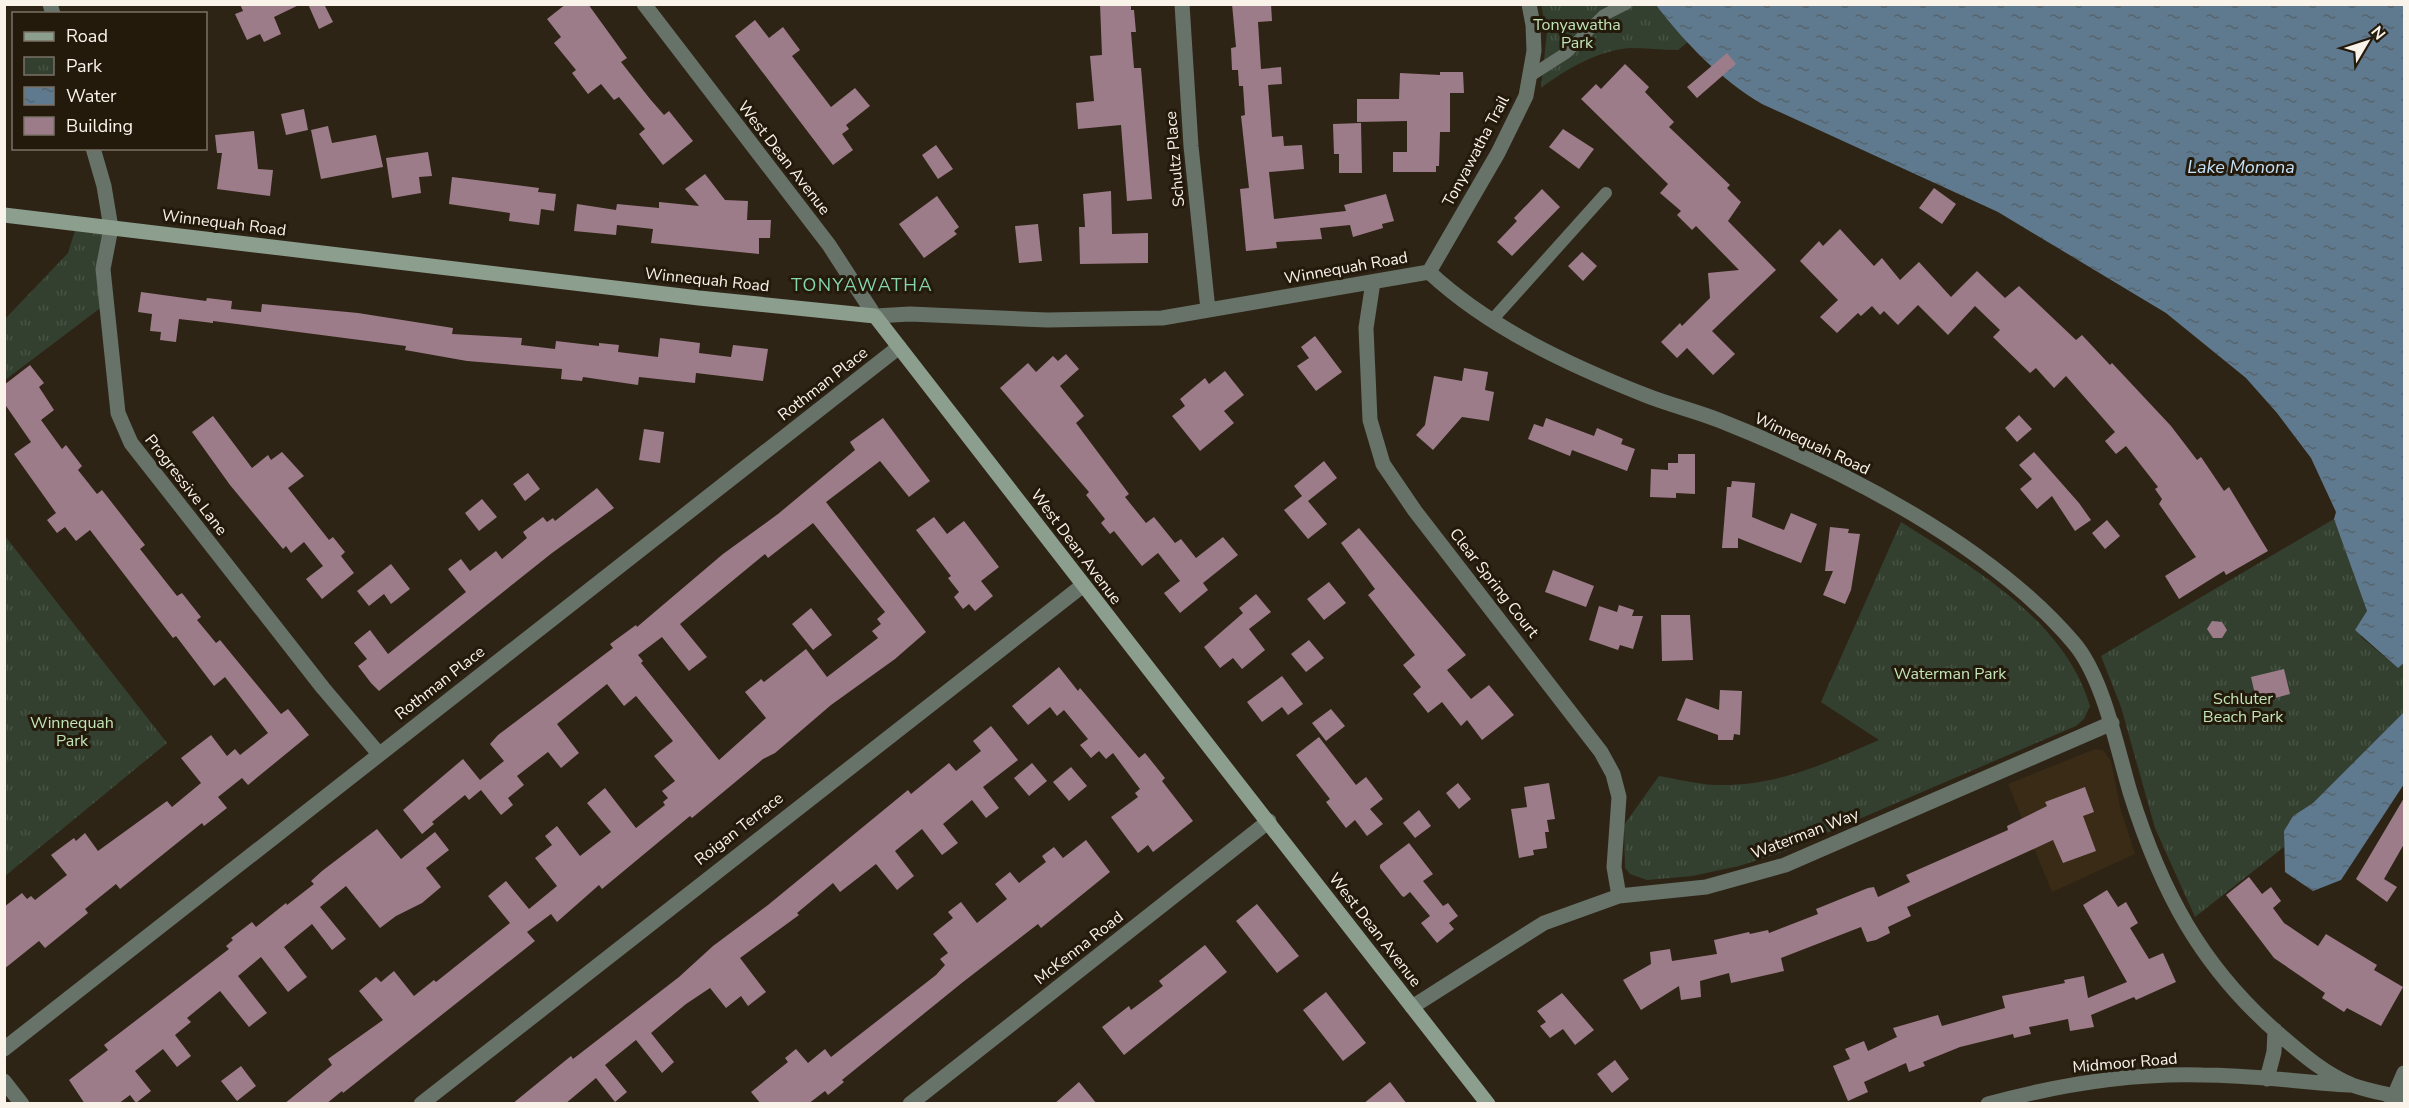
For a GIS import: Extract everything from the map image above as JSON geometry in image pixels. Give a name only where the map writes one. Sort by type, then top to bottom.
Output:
[{"type":"street","name":"West Dean Avenue","points":[[644,4],[829,245],[875,316],[1082,586],[1269,821],[1488,1104]]},
{"type":"street","name":"Schultz Place","points":[[1182,4],[1191,146],[1208,310]]},
{"type":"street","name":"Tonyawatha Trail","points":[[1429,272],[1498,153],[1526,96],[1534,51],[1529,4]]},
{"type":"street","name":"Progressive Lane","points":[[94,150],[104,186],[111,228],[103,269],[118,413],[131,444],[308,669],[379,754]]},
{"type":"street","name":"Winnequah Road","points":[[4,215],[699,298],[875,316],[910,314],[1047,320],[1162,318],[1429,272],[1450,292],[1517,335],[1576,366],[1648,396],[1721,421],[1848,478],[1921,520],[1986,562],[2039,607],[2083,654],[2112,723],[2149,850],[2179,912],[2205,957],[2240,998],[2321,1068],[2355,1086],[2397,1099]]},
{"type":"street","name":"Clear Spring Court","points":[[1373,282],[1366,328],[1370,420],[1383,464],[1415,511],[1601,752],[1613,774],[1619,797],[1614,867],[1619,896]]},
{"type":"street","name":"Rothman Place","points":[[4,1049],[899,347]]},
{"type":"street","name":"Roigan Terrace","points":[[421,1104],[1082,586]]},
{"type":"street","name":"Waterman Way","points":[[1412,1007],[1544,923],[1619,896],[1706,887],[1785,864],[2112,723]]},
{"type":"street","name":"McKenna Road","points":[[910,1104],[1269,821]]},
{"type":"street","points":[[2267,1079],[2275,1047],[2275,1030]]},
{"type":"street","points":[[2397,1099],[2404,1073]]},
{"type":"street","name":"Midmoor Road","points":[[1988,1104],[2079,1084],[2157,1075],[2202,1075],[2355,1086]]},
{"type":"street","points":[[4,1081],[22,1104]]},
{"type":"lane","points":[[1530,76],[1566,53],[1613,4]]},
{"type":"lane","points":[[1604,15],[1626,4]]},
{"type":"lane","points":[[1493,319],[1606,193]]},
{"type":"shaded area","points":[[2095,749],[2103,750],[2111,761],[2120,807],[2135,854],[2052,892],[2008,784]]},
{"type":"green space","name":"Tonyawatha Park","points":[[1541,5],[1656,5],[1688,42],[1678,50],[1631,48],[1607,52],[1561,74],[1541,88],[1547,32]]},
{"type":"green space","points":[[77,224],[111,228],[107,303],[5,380],[5,319],[68,253]]},
{"type":"green space","name":"Schluter Beach Park","points":[[2334,519],[2367,611],[2361,637],[2398,668],[2404,663],[2404,712],[2313,803],[2293,816],[2284,831],[2284,847],[2195,917],[2155,828],[2121,707],[2101,656]]},
{"type":"green space","name":"Waterman Park","points":[[1901,522],[1986,578],[2038,622],[2060,647],[2078,675],[2090,706],[2084,719],[2076,726],[1782,852],[1739,866],[1692,876],[1647,880],[1630,874],[1625,868],[1624,825],[1659,776],[1715,785],[1759,782],[1799,772],[1879,740],[1821,702]]},
{"type":"green space","name":"Winnequah Park","points":[[5,536],[167,743],[4,876]]},
{"type":"water","name":"Lake Monona","points":[[1656,5],[2404,5],[2404,663],[2398,668],[2355,630],[2367,611],[2334,519],[2336,512],[2311,458],[2277,413],[2246,378],[2166,313],[1998,212],[1762,104],[1705,60]]},
{"type":"water","points":[[2404,712],[2404,784],[2341,880],[2313,891],[2285,872],[2284,831],[2293,816],[2313,803]]},
{"type":"building","points":[[240,4],[301,4],[274,17],[281,34],[264,42],[260,34],[247,40],[235,14],[243,11]]},
{"type":"building","points":[[308,4],[324,4],[333,22],[319,29]]},
{"type":"building","points":[[566,4],[588,4],[627,58],[621,62],[664,115],[669,111],[693,141],[663,165],[639,134],[645,129],[619,97],[614,100],[601,84],[588,94],[572,73],[576,70],[554,43],[561,37],[547,19]]},
{"type":"building","points":[[1100,4],[1131,4],[1131,10],[1134,10],[1136,32],[1131,32],[1134,68],[1141,68],[1152,199],[1127,201],[1121,125],[1078,129],[1076,103],[1094,101],[1090,56],[1102,55]]},
{"type":"building","points":[[1232,4],[1271,4],[1272,21],[1258,22],[1261,69],[1281,67],[1282,84],[1268,85],[1272,137],[1283,136],[1284,146],[1302,145],[1304,169],[1269,172],[1274,219],[1346,211],[1344,205],[1386,194],[1394,221],[1382,224],[1383,228],[1353,237],[1350,225],[1320,228],[1322,239],[1276,242],[1277,248],[1246,251],[1240,189],[1249,188],[1241,116],[1245,115],[1243,86],[1239,86],[1238,70],[1232,70],[1231,48],[1236,47]]},
{"type":"building","points":[[755,20],[769,38],[783,27],[800,50],[792,56],[831,107],[855,88],[870,106],[846,125],[849,129],[842,134],[853,150],[833,165],[735,36]]},
{"type":"building","points":[[1727,53],[1736,64],[1697,98],[1687,87]]},
{"type":"building","points":[[1625,64],[1649,87],[1645,92],[1674,122],[1669,127],[1730,185],[1727,188],[1741,202],[1728,221],[1776,270],[1712,331],[1735,354],[1713,375],[1687,348],[1677,358],[1661,342],[1680,323],[1682,326],[1710,298],[1708,273],[1739,270],[1696,226],[1692,230],[1677,215],[1681,211],[1660,193],[1668,184],[1581,99],[1596,84],[1601,89]]},
{"type":"building","points":[[1440,72],[1463,72],[1464,93],[1450,93],[1450,132],[1440,132],[1439,166],[1436,166],[1436,172],[1393,172],[1393,152],[1407,152],[1407,121],[1357,122],[1357,99],[1399,99],[1400,73],[1440,75]]},
{"type":"building","points":[[304,109],[308,130],[286,135],[281,114]]},
{"type":"building","points":[[1361,123],[1362,173],[1339,173],[1339,154],[1334,154],[1333,124]]},
{"type":"building","points":[[328,126],[332,143],[376,135],[383,167],[321,179],[311,130]]},
{"type":"building","points":[[1563,129],[1594,149],[1579,169],[1549,147]]},
{"type":"building","points":[[254,131],[258,169],[273,170],[270,196],[217,189],[222,153],[217,153],[215,135]]},
{"type":"building","points":[[936,145],[953,169],[938,179],[922,155]]},
{"type":"building","points":[[428,152],[432,176],[419,177],[421,193],[392,198],[386,158]]},
{"type":"building","points":[[705,174],[725,200],[748,201],[747,220],[771,220],[770,238],[759,238],[759,254],[651,243],[653,229],[617,225],[616,235],[574,231],[577,204],[616,210],[617,204],[659,208],[659,202],[699,206],[685,189]]},
{"type":"building","points":[[452,177],[539,188],[538,192],[556,194],[554,211],[541,209],[539,225],[509,221],[510,213],[449,204]]},
{"type":"building","points":[[1934,188],[1956,204],[1942,224],[1919,208]]},
{"type":"building","points":[[1542,189],[1560,207],[1512,256],[1497,242],[1517,221],[1514,218]]},
{"type":"building","points":[[1111,191],[1112,234],[1148,233],[1148,263],[1080,264],[1079,227],[1085,227],[1083,194]]},
{"type":"building","points":[[937,196],[959,227],[954,231],[957,234],[924,258],[899,224]]},
{"type":"building","points":[[1038,224],[1042,261],[1019,263],[1015,226]]},
{"type":"building","points":[[1840,229],[1874,266],[1882,258],[1900,280],[1919,262],[1951,297],[1977,271],[2005,298],[2019,286],[2076,340],[2082,335],[2110,365],[2112,363],[2171,426],[2197,460],[2201,457],[2224,491],[2229,487],[2268,551],[2226,575],[2224,571],[2179,599],[2165,576],[2196,557],[2159,504],[2162,499],[2155,489],[2158,487],[2126,446],[2116,454],[2105,441],[2115,432],[2066,376],[2054,388],[2036,368],[2030,373],[1993,337],[2000,330],[1975,306],[1948,335],[1918,305],[1898,325],[1884,311],[1880,315],[1872,306],[1861,316],[1858,313],[1837,333],[1820,317],[1838,300],[1800,261],[1819,241],[1823,246]]},
{"type":"building","points":[[1582,252],[1597,266],[1583,281],[1568,266]]},
{"type":"building","points":[[141,292],[206,301],[207,298],[232,301],[231,309],[261,312],[262,304],[358,313],[453,328],[452,334],[522,338],[521,345],[555,349],[556,341],[599,346],[599,343],[619,345],[618,352],[658,357],[660,338],[700,343],[699,353],[731,357],[733,345],[768,349],[763,381],[696,373],[695,383],[639,377],[638,385],[583,377],[582,381],[561,379],[562,369],[467,361],[405,350],[406,346],[213,321],[213,323],[179,319],[176,342],[160,340],[161,332],[150,331],[152,314],[138,312]]},
{"type":"building","points":[[1315,336],[1342,372],[1316,391],[1297,366],[1309,358],[1301,347]]},
{"type":"building","points":[[1066,354],[1079,369],[1060,386],[1084,416],[1076,423],[1129,494],[1125,497],[1146,523],[1154,517],[1175,543],[1181,539],[1196,558],[1223,537],[1238,555],[1203,583],[1208,590],[1180,613],[1164,593],[1180,581],[1158,553],[1142,566],[1114,531],[1110,534],[1101,523],[1105,519],[1086,495],[1089,492],[1000,388],[1028,363],[1036,372],[1053,356],[1058,361]]},
{"type":"building","points":[[30,365],[44,383],[39,387],[54,410],[41,420],[62,449],[66,445],[82,466],[78,470],[97,494],[102,490],[145,545],[140,549],[177,596],[182,593],[201,617],[197,620],[216,643],[220,640],[281,714],[288,709],[309,735],[248,785],[242,778],[218,797],[227,808],[204,826],[202,823],[120,889],[116,884],[85,909],[88,913],[45,948],[39,941],[4,969],[4,907],[22,893],[27,899],[31,896],[35,900],[67,875],[51,855],[74,838],[76,841],[85,833],[98,851],[167,801],[172,807],[201,783],[181,758],[211,735],[227,756],[235,749],[240,755],[268,733],[225,677],[214,686],[176,636],[173,638],[90,530],[76,541],[65,527],[57,533],[47,520],[56,513],[14,454],[31,442],[4,403],[4,385]]},
{"type":"building","points":[[1464,368],[1488,372],[1485,390],[1494,392],[1489,421],[1462,417],[1433,450],[1416,435],[1425,425],[1434,376],[1462,381]]},
{"type":"building","points":[[1225,371],[1244,395],[1224,411],[1234,423],[1200,451],[1172,416],[1185,406],[1180,399],[1205,378],[1209,384]]},
{"type":"building","points":[[2019,415],[2032,429],[2017,442],[2005,428]]},
{"type":"building","points":[[213,416],[252,468],[268,455],[271,460],[282,452],[304,476],[288,488],[329,540],[333,537],[345,552],[341,556],[354,573],[322,599],[306,579],[323,566],[304,542],[291,553],[286,546],[283,549],[230,485],[192,432]]},
{"type":"building","points":[[883,418],[930,481],[909,497],[880,461],[826,502],[926,632],[895,659],[831,705],[775,753],[763,759],[692,818],[690,816],[602,889],[599,885],[557,922],[551,914],[527,932],[535,941],[343,1093],[342,1091],[326,1104],[284,1104],[332,1065],[328,1059],[383,1020],[359,991],[376,977],[381,982],[394,971],[414,996],[434,980],[436,982],[510,923],[488,896],[506,881],[529,909],[557,886],[535,858],[552,845],[545,836],[557,826],[580,856],[611,832],[587,803],[605,788],[636,828],[665,805],[663,802],[668,798],[662,791],[675,781],[654,756],[673,741],[636,696],[624,706],[607,684],[557,724],[579,753],[561,768],[548,752],[517,776],[524,785],[508,798],[513,805],[501,815],[481,790],[469,800],[465,795],[432,822],[434,824],[422,834],[403,810],[463,759],[480,780],[504,761],[490,744],[498,735],[613,648],[610,644],[636,625],[637,627],[723,554],[778,514],[855,450],[850,442]],"holes":[[[813,523],[885,612],[877,619],[881,624],[872,631],[878,638],[827,677],[806,649],[764,682],[761,679],[745,692],[766,718],[719,760],[641,663],[643,661],[638,655],[662,637],[689,671],[707,657],[680,624],[765,554],[768,558]]]},
{"type":"building","points":[[1546,418],[1594,436],[1597,428],[1623,439],[1621,444],[1635,449],[1627,471],[1572,450],[1570,456],[1528,439],[1534,424],[1543,427]]},
{"type":"building","points":[[644,429],[664,432],[660,463],[639,460]]},
{"type":"building","points":[[2034,452],[2091,520],[2075,531],[2052,496],[2037,509],[2020,489],[2032,479],[2019,465]]},
{"type":"building","points":[[1678,454],[1695,454],[1695,494],[1676,493],[1676,498],[1650,497],[1651,469],[1668,470],[1668,463],[1678,463]]},
{"type":"building","points":[[1324,461],[1337,478],[1308,501],[1327,524],[1308,539],[1284,510],[1302,496],[1294,486]]},
{"type":"building","points":[[528,473],[540,489],[525,501],[513,484]]},
{"type":"building","points":[[1732,481],[1755,483],[1752,517],[1784,530],[1791,513],[1817,524],[1801,563],[1738,538],[1738,548],[1722,548],[1727,487],[1731,487]]},
{"type":"building","points":[[597,488],[614,508],[552,553],[379,691],[371,683],[358,666],[367,659],[354,643],[370,630],[388,654],[466,592],[448,569],[461,559],[470,571],[496,551],[502,559],[527,538],[523,532],[543,517],[547,522],[553,518],[555,521]]},
{"type":"building","points":[[482,499],[497,517],[479,531],[465,513]]},
{"type":"building","points":[[934,517],[947,534],[964,521],[999,567],[981,581],[993,596],[975,611],[969,604],[963,609],[954,597],[959,592],[948,578],[951,576],[916,530]]},
{"type":"building","points":[[2107,520],[2120,536],[2105,549],[2092,533]]},
{"type":"building","points":[[1830,527],[1849,529],[1848,533],[1860,534],[1851,590],[1845,604],[1823,595],[1833,571],[1825,571]]},
{"type":"building","points":[[1359,528],[1466,655],[1447,670],[1471,699],[1489,685],[1514,715],[1482,740],[1467,720],[1461,726],[1442,702],[1428,713],[1413,694],[1421,687],[1403,665],[1415,655],[1368,595],[1375,589],[1341,543]]},
{"type":"building","points":[[391,564],[410,589],[391,604],[384,594],[369,606],[357,591]]},
{"type":"building","points":[[1553,570],[1594,586],[1586,607],[1545,592]]},
{"type":"building","points":[[1329,582],[1346,603],[1324,620],[1307,599]]},
{"type":"building","points":[[1256,594],[1271,612],[1249,629],[1265,650],[1242,669],[1233,658],[1220,668],[1204,647],[1243,613],[1239,608]]},
{"type":"building","points":[[1619,605],[1634,610],[1632,616],[1643,616],[1633,649],[1620,645],[1618,650],[1589,640],[1599,606],[1617,612]]},
{"type":"building","points":[[811,608],[832,635],[813,650],[792,624]]},
{"type":"building","points":[[1661,615],[1690,615],[1693,660],[1662,661]]},
{"type":"building","points":[[2212,621],[2222,622],[2227,630],[2222,638],[2213,638],[2207,629]]},
{"type":"building","points":[[1309,640],[1324,658],[1306,672],[1291,654]]},
{"type":"building","points":[[1059,667],[1078,691],[1080,688],[1139,758],[1145,753],[1165,778],[1162,781],[1193,821],[1153,852],[1148,845],[1138,853],[1111,817],[1138,797],[1135,793],[1140,789],[1113,753],[1106,759],[1099,751],[1091,758],[1080,745],[1088,739],[1064,710],[1057,716],[1050,707],[1028,725],[1012,706]]},
{"type":"building","points":[[2284,669],[2290,694],[2257,703],[2251,677]]},
{"type":"building","points":[[1282,676],[1303,704],[1288,715],[1282,707],[1262,722],[1247,702]]},
{"type":"building","points":[[1720,690],[1742,691],[1740,735],[1734,734],[1733,740],[1718,740],[1718,735],[1677,720],[1686,698],[1719,710]]},
{"type":"building","points":[[1331,709],[1345,726],[1326,741],[1312,723]]},
{"type":"building","points":[[991,726],[1018,760],[983,787],[999,808],[986,818],[972,800],[943,824],[958,843],[942,855],[922,829],[895,851],[914,876],[897,890],[876,864],[840,892],[833,883],[797,913],[799,915],[740,958],[766,992],[748,1006],[741,996],[726,1008],[710,988],[686,1004],[651,1033],[674,1062],[662,1073],[636,1040],[605,1065],[627,1092],[615,1102],[596,1078],[565,1104],[512,1104],[571,1056],[573,1059],[679,977],[713,946],[768,905],[908,790],[911,794],[949,763],[956,771],[981,751],[973,741]]},
{"type":"building","points":[[1319,737],[1356,785],[1366,777],[1383,799],[1370,809],[1383,824],[1367,836],[1355,820],[1346,828],[1326,802],[1330,799],[1296,755]]},
{"type":"building","points":[[1032,763],[1047,781],[1029,796],[1014,778]]},
{"type":"building","points":[[1071,767],[1087,786],[1069,801],[1053,782]]},
{"type":"building","points":[[1458,783],[1471,799],[1459,809],[1446,793]]},
{"type":"building","points":[[1549,783],[1555,819],[1547,820],[1549,832],[1545,832],[1547,848],[1533,850],[1534,855],[1519,858],[1511,809],[1527,807],[1524,787]]},
{"type":"building","points":[[2085,787],[2094,812],[2083,816],[2096,851],[2063,863],[2053,840],[1907,907],[1911,916],[1888,927],[1890,933],[1876,940],[1867,942],[1861,927],[1781,958],[1784,971],[1731,983],[1729,973],[1700,981],[1701,997],[1681,1000],[1679,986],[1641,1010],[1623,980],[1651,964],[1650,952],[1670,949],[1672,961],[1717,954],[1714,940],[1749,932],[1750,934],[1768,930],[1769,933],[1818,914],[1816,909],[1868,888],[1874,887],[1878,897],[1910,882],[1906,875],[2008,830],[2007,826],[2047,806],[2045,802]]},
{"type":"building","points":[[2404,798],[2404,844],[2384,879],[2397,887],[2387,902],[2356,879]]},
{"type":"building","points":[[1419,810],[1431,826],[1415,838],[1403,823]]},
{"type":"building","points":[[377,829],[401,859],[435,832],[449,850],[426,868],[441,887],[422,903],[396,916],[380,928],[346,886],[320,907],[346,939],[332,950],[312,924],[284,947],[307,977],[288,992],[261,957],[238,976],[267,1013],[249,1027],[220,991],[187,1018],[191,1022],[175,1035],[191,1056],[177,1067],[163,1049],[135,1071],[151,1091],[136,1103],[130,1095],[118,1104],[85,1104],[69,1080],[108,1050],[104,1045],[229,949],[226,946],[233,940],[231,938],[252,922],[256,927],[286,903],[287,905],[314,884],[311,881],[322,871]]},
{"type":"building","points":[[1086,840],[1110,872],[1041,928],[1038,924],[963,982],[842,1080],[844,1082],[828,1095],[825,1091],[808,1104],[761,1104],[751,1092],[788,1062],[785,1058],[796,1049],[808,1063],[825,1049],[831,1057],[936,975],[945,965],[940,959],[948,953],[933,934],[953,918],[948,912],[961,902],[977,923],[1007,899],[995,884],[1010,872],[1019,883],[1046,862],[1042,856],[1054,847],[1063,858]]},
{"type":"building","points":[[1409,843],[1433,874],[1423,881],[1443,906],[1448,903],[1458,916],[1449,923],[1454,929],[1437,943],[1421,923],[1430,916],[1410,892],[1402,896],[1380,868],[1380,865]]},
{"type":"building","points":[[2249,877],[2262,894],[2271,887],[2281,901],[2273,908],[2284,923],[2318,946],[2326,934],[2377,965],[2374,970],[2403,987],[2381,1026],[2347,1008],[2344,1012],[2322,998],[2325,993],[2274,958],[2226,895]]},
{"type":"building","points":[[2107,890],[2118,907],[2126,902],[2138,923],[2130,928],[2149,959],[2163,953],[2176,982],[2136,1000],[2134,997],[2091,1015],[2094,1027],[2070,1031],[2068,1019],[2029,1027],[2031,1034],[2014,1038],[2013,1034],[1960,1047],[1923,1062],[1925,1066],[1909,1072],[1906,1063],[1864,1082],[1868,1092],[1848,1101],[1833,1066],[1850,1059],[1845,1049],[1864,1041],[1868,1051],[1897,1037],[1893,1028],[1938,1015],[1942,1026],[2005,1008],[2002,996],[2065,983],[2064,980],[2084,976],[2088,998],[2127,982],[2083,905]]},
{"type":"building","points":[[1257,904],[1299,956],[1277,973],[1236,921]]},
{"type":"building","points":[[1205,945],[1227,972],[1124,1055],[1102,1027],[1129,1006],[1131,1010],[1163,986],[1159,981]]},
{"type":"building","points":[[1326,992],[1366,1043],[1343,1061],[1303,1010]]},
{"type":"building","points":[[1562,993],[1594,1030],[1575,1045],[1563,1029],[1550,1038],[1540,1026],[1546,1022],[1537,1011]]},
{"type":"building","points":[[1615,1060],[1629,1079],[1612,1093],[1597,1074]]},
{"type":"building","points":[[241,1066],[256,1086],[237,1101],[221,1081]]},
{"type":"building","points":[[1079,1082],[1097,1104],[1054,1104]]},
{"type":"building","points":[[1390,1082],[1407,1104],[1363,1104]]},
{"type":"district","name":"TONYAWATHA","points":[[862,285]]}]
